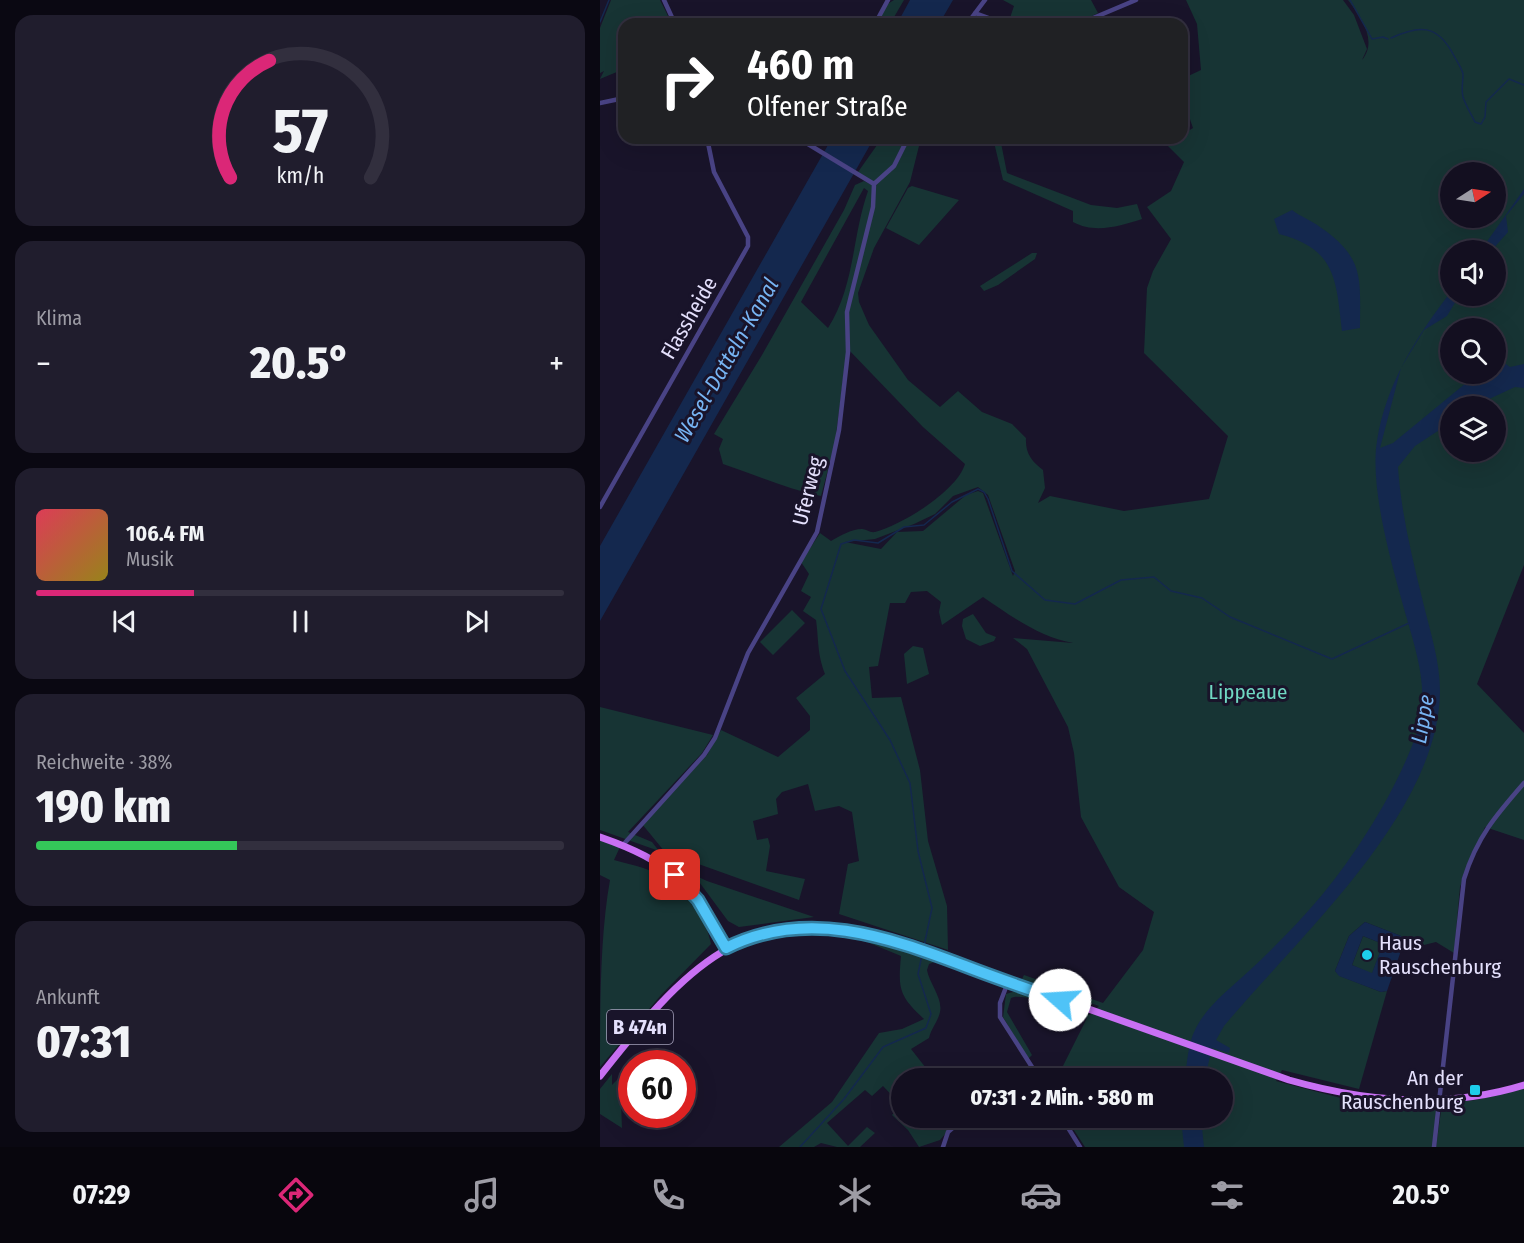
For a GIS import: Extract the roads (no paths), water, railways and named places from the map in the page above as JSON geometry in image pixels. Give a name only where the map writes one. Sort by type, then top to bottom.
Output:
[{"type":"main road","points":[[600,837],[652,860],[686,886],[698,900],[726,948],[770,932],[827,927],[891,939],[1289,1080],[1358,1097],[1440,1100],[1475,1096],[1524,1085]]},
{"type":"main road","name":"B 474n","points":[[600,1076],[663,1000],[693,970],[726,948]]},
{"type":"street","points":[[664,0],[672,18]]},
{"type":"street","points":[[878,18],[888,0]]},
{"type":"street","points":[[971,18],[985,0]]},
{"type":"street","points":[[1093,18],[1136,0]]},
{"type":"street","points":[[975,13],[989,18]]},
{"type":"street","points":[[600,103],[618,99]]},
{"type":"street","name":"Flassheide","points":[[600,507],[748,246],[748,237],[714,172],[708,144]]},
{"type":"street","points":[[809,144],[874,184],[894,166],[905,144]]},
{"type":"street","name":"Uferweg","points":[[622,846],[704,755],[715,738],[748,653],[817,532],[839,430],[848,352],[847,312],[873,207],[874,184]]},
{"type":"street","points":[[1434,1147],[1464,879],[1475,848],[1488,824],[1524,783]]},
{"type":"street","points":[[1008,982],[1000,1002],[1000,1017],[1033,1068]]},
{"type":"street","points":[[943,1147],[948,1132],[953,1128]]},
{"type":"street","points":[[1068,1128],[1080,1147]]},
{"type":"water","points":[[910,0],[953,0],[942,18],[900,18]]},
{"type":"water","name":"Wesel-Datteln-Kanal","points":[[829,144],[871,144],[600,621],[600,546]]},
{"type":"water","points":[[1524,189],[1524,194],[1506,215]]},
{"type":"water","points":[[1292,210],[1335,238],[1352,259],[1359,282],[1360,328],[1342,331],[1334,281],[1330,269],[1322,258],[1312,248],[1298,240],[1279,234],[1274,219]]},
{"type":"water","points":[[1506,216],[1508,232],[1501,240],[1488,240],[1497,228],[1506,228]]},
{"type":"water","points":[[1441,306],[1453,306],[1447,316],[1440,318],[1440,320],[1424,330],[1402,366],[1414,344]]},
{"type":"water","points":[[1506,364],[1510,367],[1524,364],[1524,388],[1515,387],[1496,396],[1450,396],[1465,384],[1506,384]]},
{"type":"water","name":"Lippe","points":[[1401,369],[1380,448],[1393,443],[1440,404],[1440,430],[1415,446],[1398,467],[1408,535],[1438,669],[1440,691],[1433,737],[1416,782],[1391,827],[1325,913],[1224,1026],[1216,1040],[1230,1048],[1229,1053],[1212,1048],[1207,1068],[1186,1068],[1191,1041],[1206,1013],[1314,905],[1363,839],[1388,797],[1416,735],[1422,705],[1421,676],[1384,531],[1376,483],[1377,441],[1387,400]]},
{"type":"water","points":[[1365,922],[1401,936],[1404,942],[1387,991],[1381,992],[1339,976],[1335,971],[1349,936]],"holes":[[[1363,936],[1383,944],[1372,973],[1352,965]]]},
{"type":"water","points":[[1182,1128],[1202,1128],[1204,1147],[1184,1147]]},
{"type":"waterway","points":[[600,22],[609,0]]},
{"type":"waterway","points":[[1350,0],[1372,39],[1383,37],[1388,39]]},
{"type":"waterway","points":[[1391,38],[1419,29],[1434,32],[1440,37],[1447,44],[1461,69],[1463,97],[1475,122],[1481,124],[1485,117],[1486,102],[1509,79],[1524,85]]},
{"type":"waterway","points":[[924,946],[932,908],[918,851],[910,783],[890,740],[845,671],[821,609],[841,544],[854,540],[878,543],[904,527],[924,525],[952,502],[978,489],[984,492],[988,499],[1012,571],[1045,600],[1075,604],[1121,580],[1154,577],[1171,591],[1202,598],[1230,617],[1332,659],[1409,623]]},
{"type":"waterway","points":[[800,1147],[844,1099],[883,1047],[926,1028],[931,1014],[918,974],[922,955]]},
{"type":"place","name":"Haus Rauschenburg","points":[[1367,955]]},
{"type":"place","name":"An der Rauschenburg","points":[[1475,1090]]},
{"type":"park label","name":"Lippeaue","points":[[1248,692]]}]
